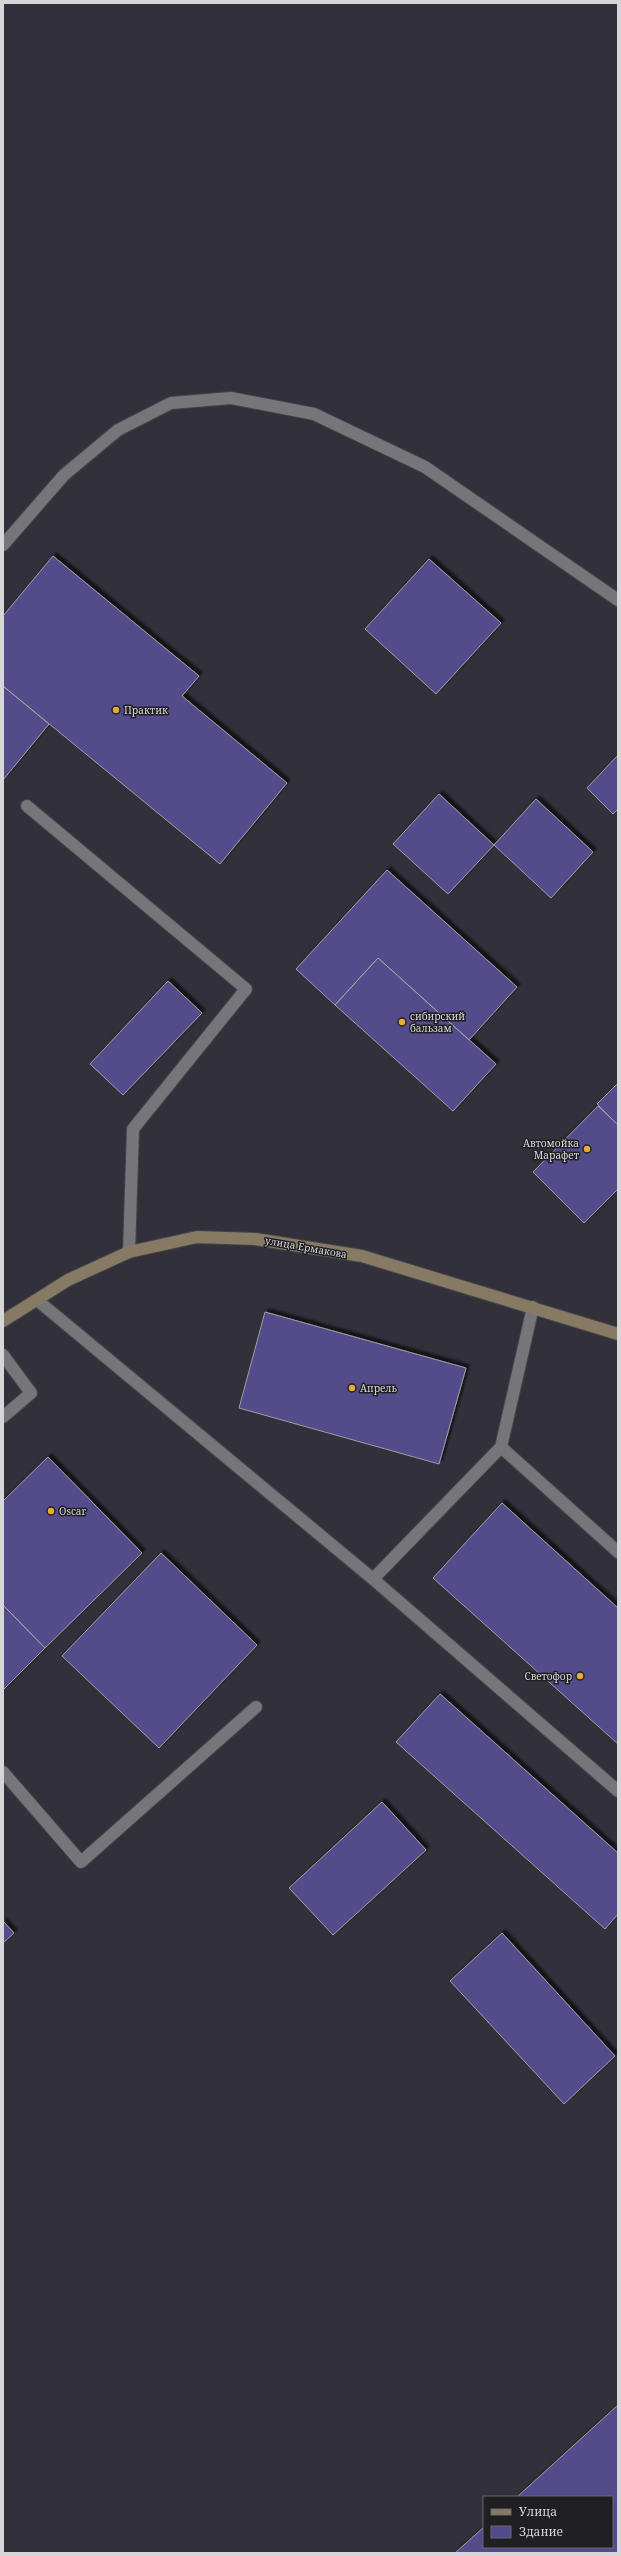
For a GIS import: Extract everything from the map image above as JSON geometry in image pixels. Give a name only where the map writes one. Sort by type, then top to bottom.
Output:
[{"type":"street","name":"улица Ермакова","points":[[3,1322],[68,1280],[129,1252],[197,1237],[255,1238],[362,1256],[618,1334]]},
{"type":"lane","points":[[3,545],[64,475],[118,430],[171,402],[231,398],[314,414],[425,467],[618,600]]},
{"type":"lane","points":[[27,806],[246,989],[133,1129],[129,1252]]},
{"type":"lane","points":[[37,1300],[373,1579],[618,1791]]},
{"type":"lane","points":[[373,1579],[501,1447],[533,1307]]},
{"type":"lane","points":[[3,1355],[31,1393],[3,1417]]},
{"type":"lane","points":[[501,1447],[618,1552]]},
{"type":"lane","points":[[3,1772],[81,1862],[256,1706]]},
{"type":"shaded area","points":[[3,3],[618,3],[618,2553],[3,2553]]},
{"type":"building","name":"Практик","points":[[53,556],[199,676],[182,696],[287,783],[220,864],[3,686],[3,616]]},
{"type":"building","points":[[429,559],[501,623],[436,694],[365,629]]},
{"type":"building","points":[[3,686],[49,724],[3,780]]},
{"type":"building","points":[[618,755],[618,809],[613,814],[587,788]]},
{"type":"building","points":[[439,794],[494,845],[448,894],[393,844]]},
{"type":"building","points":[[536,799],[593,852],[551,898],[494,845]]},
{"type":"building","points":[[387,870],[517,987],[469,1040],[378,958],[335,1005],[296,969]]},
{"type":"building","name":"сибирский бальзам","points":[[378,958],[496,1064],[453,1111],[335,1005]]},
{"type":"building","points":[[168,981],[202,1013],[123,1095],[90,1064]]},
{"type":"building","points":[[618,1083],[618,1125],[597,1104]]},
{"type":"building","name":"Автомойка Марафет","points":[[598,1106],[618,1125],[618,1189],[584,1223],[533,1172]]},
{"type":"building","name":"Апрель","points":[[265,1312],[466,1368],[439,1464],[239,1408]]},
{"type":"building","points":[[48,1457],[142,1553],[45,1648],[3,1605],[3,1501]]},
{"type":"building","name":"Светофор","points":[[502,1503],[618,1608],[618,1744],[433,1578]]},
{"type":"building","points":[[161,1553],[257,1645],[159,1748],[62,1656]]},
{"type":"building","points":[[3,1605],[45,1648],[3,1690]]},
{"type":"building","points":[[440,1694],[618,1853],[618,1914],[605,1929],[396,1742]]},
{"type":"building","points":[[382,1802],[426,1850],[333,1935],[289,1888]]},
{"type":"building","points":[[3,1921],[14,1933],[3,1943]]},
{"type":"building","points":[[502,1933],[615,2056],[564,2104],[450,1981]]},
{"type":"building","points":[[618,2405],[618,2553],[455,2553],[483,2528],[483,2548],[613,2548],[613,2496],[518,2496]]},
{"type":"place","name":"Практик","points":[[116,710]]},
{"type":"place","name":"сибирский бальзам","points":[[402,1022]]},
{"type":"place","name":"Автомойка Марафет","points":[[587,1149]]},
{"type":"place","name":"Апрель","points":[[352,1388]]},
{"type":"place","name":"Oscar","points":[[51,1511]]},
{"type":"place","name":"Светофор","points":[[580,1676]]}]
